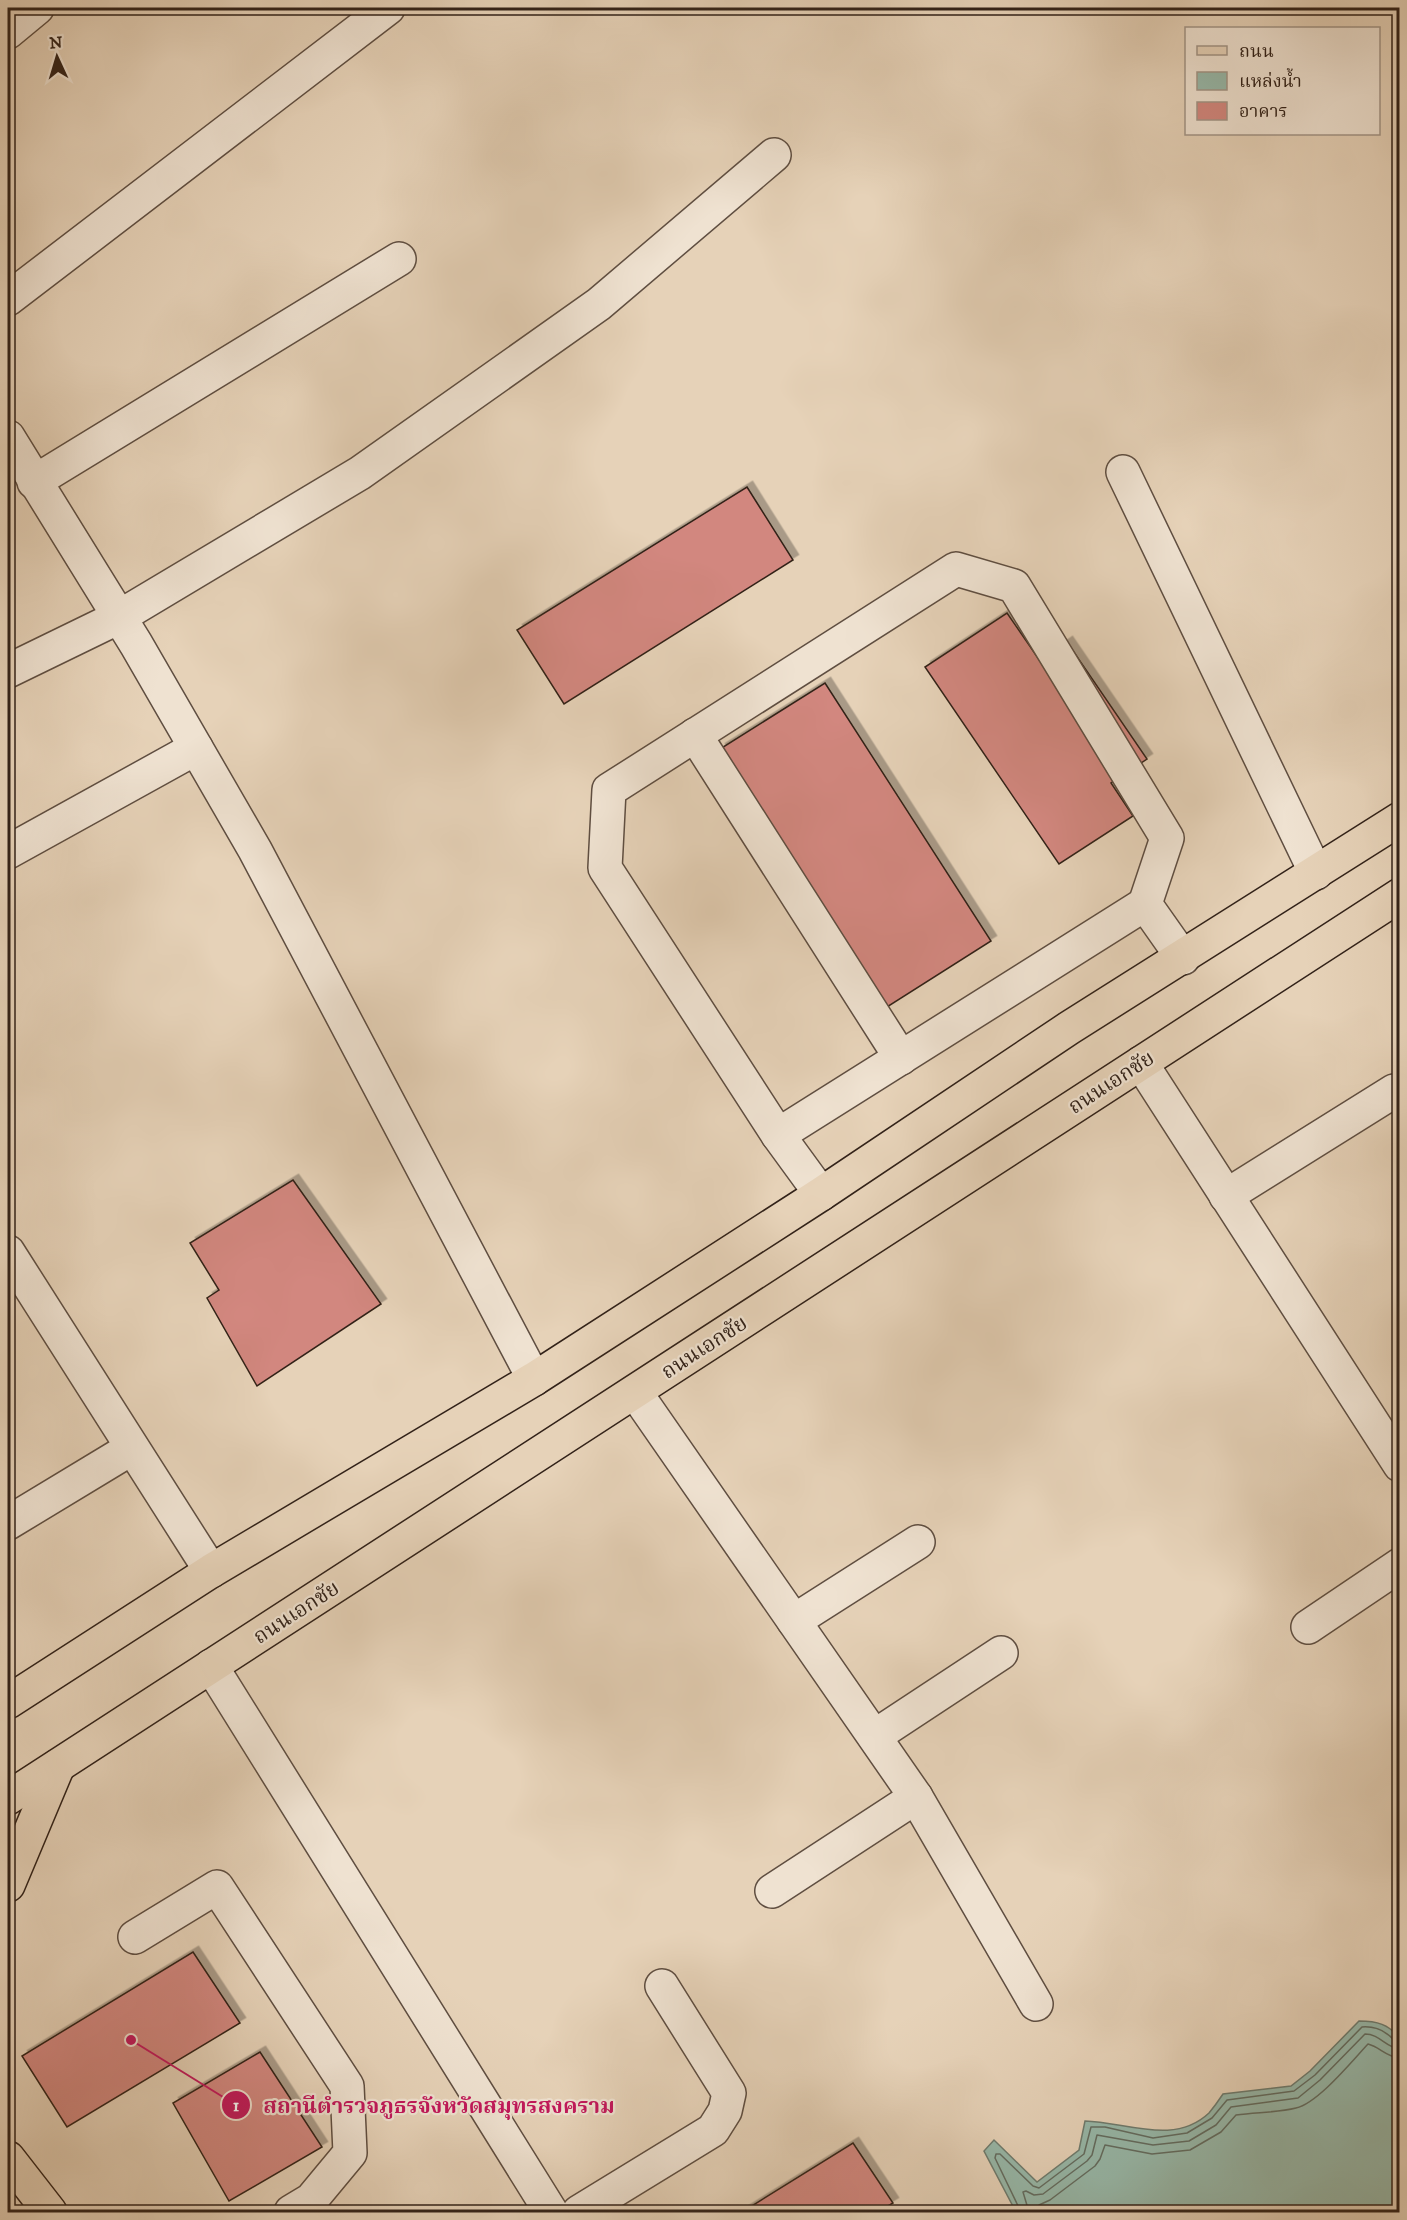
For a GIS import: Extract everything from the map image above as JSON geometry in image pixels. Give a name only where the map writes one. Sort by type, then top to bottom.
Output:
[{"type":"main road","points":[[8,1702],[211,1571],[534,1379],[820,1194],[1069,1028],[1400,819]]},
{"type":"main road","name":"ถนนเอกชัย","points":[[8,1798],[1400,895]]},
{"type":"main road","points":[[8,1672],[63,1666]]},
{"type":"main road","points":[[8,1885],[58,1766]]},
{"type":"main road","points":[[8,2158],[51,2212]]},
{"type":"street","points":[[8,32],[37,8]]},
{"type":"street","points":[[8,299],[388,8]]},
{"type":"street","points":[[8,671],[119,617],[360,473],[590,311],[774,155]]},
{"type":"street","points":[[34,482],[399,259]]},
{"type":"street","points":[[8,437],[119,617],[261,861],[534,1379]]},
{"type":"street","points":[[1123,472],[1316,873]]},
{"type":"street","points":[[778,1135],[1145,904],[1167,838],[1014,586],[956,569],[609,790],[605,868],[778,1135],[820,1194]]},
{"type":"street","points":[[695,735],[901,1058]]},
{"type":"street","points":[[8,852],[196,747]]},
{"type":"street","points":[[1145,904],[1183,958]]},
{"type":"street","points":[[1141,1063],[1400,1465]]},
{"type":"street","points":[[1226,1196],[1394,1091]]},
{"type":"street","points":[[8,1252],[211,1571]]},
{"type":"street","points":[[635,1392],[916,1797],[1036,2004]]},
{"type":"street","points":[[8,1523],[132,1448]]},
{"type":"street","points":[[794,1621],[918,1542]]},
{"type":"street","points":[[1308,1627],[1400,1565]]},
{"type":"street","points":[[875,1736],[1001,1653]]},
{"type":"street","points":[[211,1666],[551,2212]]},
{"type":"street","points":[[772,1891],[916,1797]]},
{"type":"street","points":[[135,1937],[217,1887],[347,2086],[350,2153],[311,2200],[291,2212]]},
{"type":"street","points":[[579,2212],[713,2130],[725,2111],[729,2093],[662,1986]]},
{"type":"water","points":[[1359,2021],[1382,2024],[1399,2039],[1399,2212],[1016,2212],[984,2151],[994,2140],[1037,2182],[1079,2150],[1085,2121],[1149,2130],[1181,2128],[1195,2123],[1209,2113],[1223,2094],[1291,2086],[1310,2071]]},
{"type":"building","points":[[747,487],[793,560],[564,704],[517,630]]},
{"type":"building","points":[[1007,613],[1040,661],[1067,642],[1147,759],[1111,783],[1133,816],[1059,864],[925,667]]},
{"type":"building","points":[[825,683],[991,941],[887,1007],[720,749]]},
{"type":"building","points":[[293,1180],[381,1304],[257,1386],[207,1298],[219,1290],[190,1243]]},
{"type":"building","points":[[193,1952],[240,2023],[67,2127],[22,2056]]},
{"type":"building","points":[[260,2052],[322,2147],[229,2201],[173,2103]]},
{"type":"building","points":[[853,2143],[893,2203],[878,2212],[742,2212]]},
{"type":"place","name":"สถานีตำรวจภูธรจังหวัดสมุทรสงคราม","points":[[131,2040]]}]
